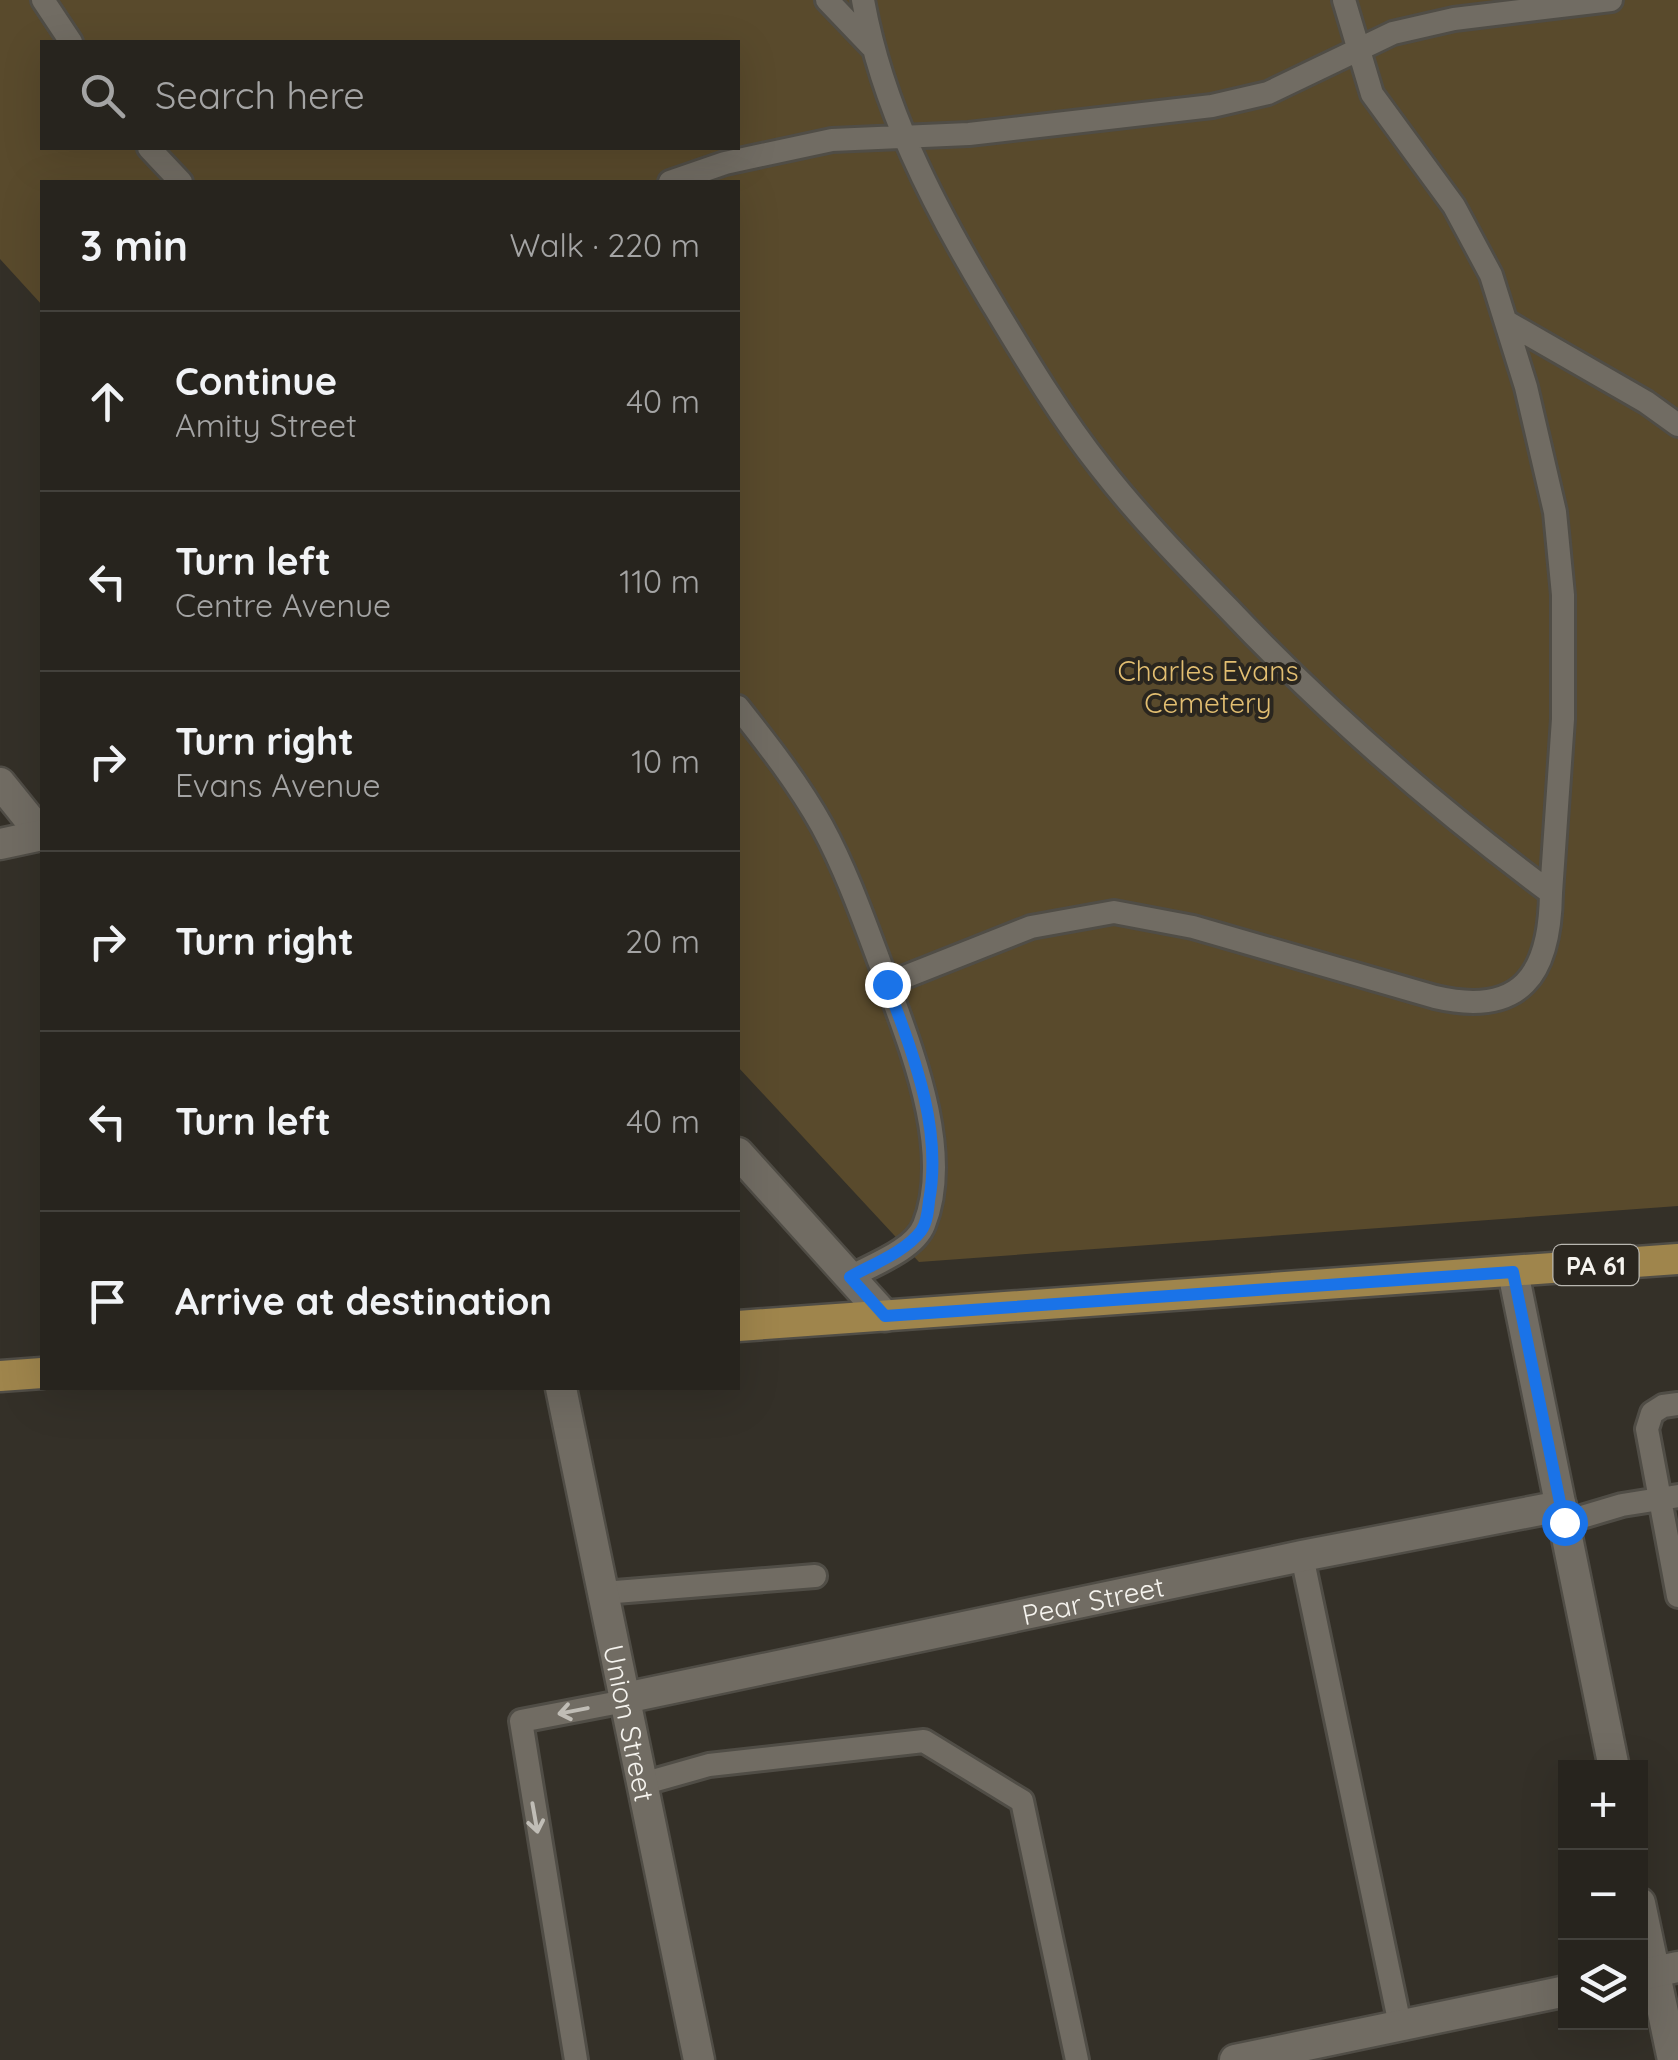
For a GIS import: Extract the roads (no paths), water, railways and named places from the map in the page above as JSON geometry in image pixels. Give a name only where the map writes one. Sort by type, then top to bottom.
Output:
[{"type":"main road","name":"PA 61","points":[[740,1326],[1678,1260]]},
{"type":"main road","points":[[0,1376],[40,1373]]},
{"type":"street","points":[[0,782],[40,832]]},
{"type":"street","points":[[0,844],[40,835]]},
{"type":"street","points":[[740,1154],[885,1316]]},
{"type":"street","points":[[1513,1272],[1612,1760]]},
{"type":"street","name":"Union Street","points":[[561,1390],[699,2060]]},
{"type":"street","name":"Pear Street","points":[[625,1700],[1302,1556],[1563,1514]]},
{"type":"street","points":[[1648,1933],[1673,2060]]},
{"type":"street","points":[[1235,2060],[1558,1993]]},
{"type":"lane","points":[[43,0],[70,40]]},
{"type":"lane","points":[[828,0],[871,46]]},
{"type":"lane","points":[[863,0],[871,46],[903,136],[965,258],[1034,372],[1098,465],[1151,530],[1322,704],[1418,791],[1551,893]]},
{"type":"lane","points":[[887,984],[1031,927],[1114,912],[1193,927],[1459,1003],[1502,1000],[1521,990],[1544,948],[1550,918],[1563,718],[1560,544],[1526,388],[1491,276],[1454,206],[1377,103],[1344,0]]},
{"type":"lane","points":[[676,180],[725,163],[832,140],[969,134],[1212,106],[1268,94],[1393,33],[1454,19],[1610,0]]},
{"type":"lane","points":[[151,150],[179,180]]},
{"type":"lane","points":[[1507,322],[1646,402],[1678,425]]},
{"type":"lane","points":[[740,710],[781,761],[841,862],[916,1063],[927,1111],[932,1187],[923,1229],[904,1247],[850,1277]]},
{"type":"lane","points":[[1678,1404],[1663,1406],[1652,1413],[1647,1429],[1668,1497],[1678,1596]]},
{"type":"lane","points":[[1563,1514],[1668,1497]]},
{"type":"lane","points":[[1302,1556],[1400,2025]]},
{"type":"lane","points":[[603,1593],[815,1576]]},
{"type":"lane","points":[[576,2060],[521,1721],[625,1700]]},
{"type":"lane","points":[[642,1784],[709,1765],[924,1741],[1022,1801],[1077,2060]]},
{"type":"park label","name":"Charles Evans Cemetery","points":[[1208,686]]}]
